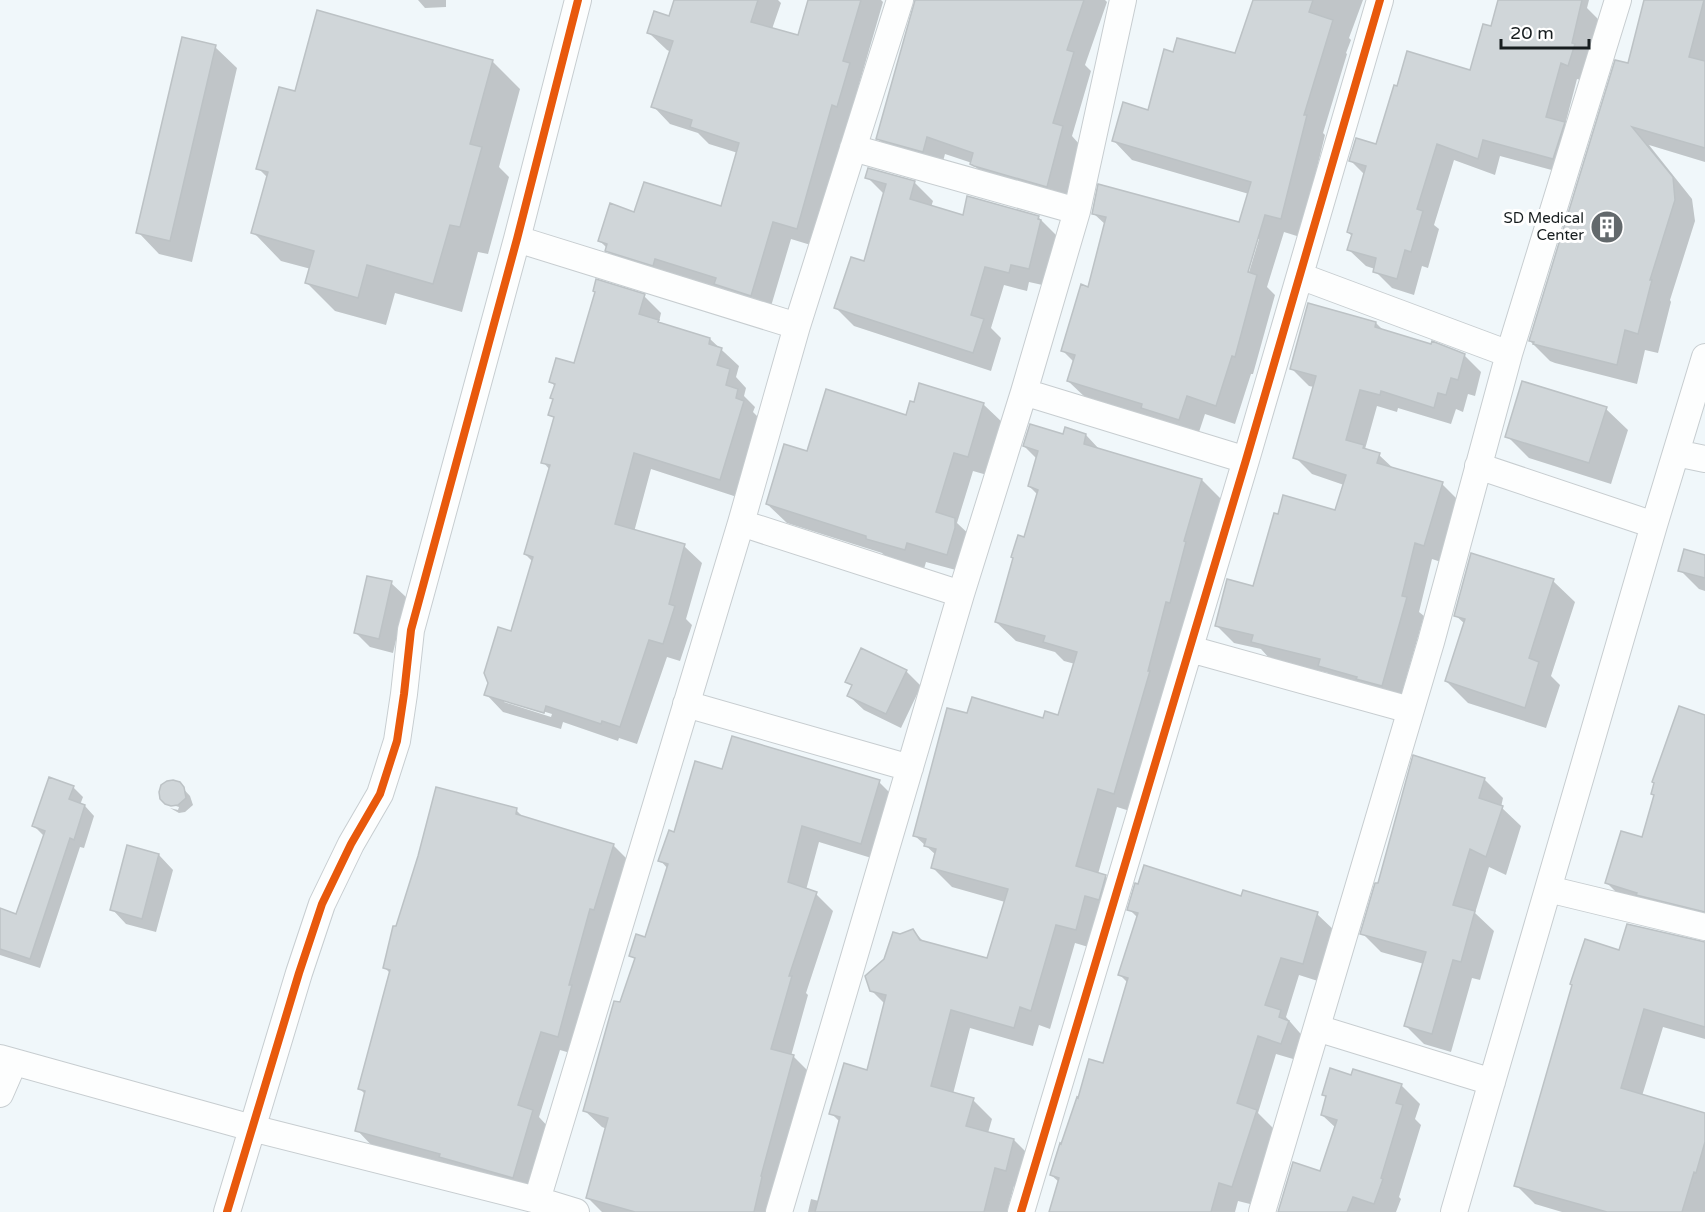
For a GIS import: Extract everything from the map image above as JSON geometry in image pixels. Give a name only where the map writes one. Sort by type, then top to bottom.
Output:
[{"type":"street","points":[[227,1212],[322,904],[351,844],[380,794],[397,741],[411,630],[517,239],[578,0]]},
{"type":"street","points":[[537,1200],[741,523],[797,326],[900,0]]},
{"type":"street","points":[[779,1212],[961,594],[1077,211],[1123,0]]},
{"type":"street","points":[[1021,1212],[1246,460],[1380,0]]},
{"type":"street","points":[[1262,1212],[1431,642],[1509,354],[1618,0]]},
{"type":"street","points":[[853,148],[1077,211]]},
{"type":"street","points":[[517,239],[797,326]]},
{"type":"street","points":[[1300,276],[1509,354]]},
{"type":"street","points":[[1454,1212],[1705,357]]},
{"type":"street","points":[[1024,392],[1246,460]]},
{"type":"street","points":[[1676,453],[1705,459]]},
{"type":"street","points":[[1478,466],[1654,525]]},
{"type":"street","points":[[741,523],[961,594]]},
{"type":"street","points":[[1190,649],[1410,710]]},
{"type":"street","points":[[686,704],[910,768]]},
{"type":"street","points":[[1548,889],[1705,927]]},
{"type":"street","points":[[1317,1028],[1492,1082]]},
{"type":"street","points":[[0,1094],[7,1060],[252,1128],[537,1200],[576,1212]]},
{"type":"building","points":[[674,0],[758,0],[751,22],[798,35],[808,0],[861,0],[843,61],[850,63],[837,107],[832,105],[797,229],[773,222],[751,296],[714,284],[716,278],[655,259],[653,266],[605,251],[607,244],[598,241],[610,203],[634,212],[644,182],[721,206],[739,143],[690,127],[692,120],[651,107],[673,41],[647,33],[654,11],[669,16]]},
{"type":"building","points":[[915,0],[1084,0],[1067,50],[1074,52],[1053,123],[1063,126],[1047,187],[974,166],[970,164],[973,153],[927,137],[923,152],[876,139]]},
{"type":"building","points":[[1253,0],[1313,0],[1309,12],[1333,20],[1304,115],[1307,115],[1281,219],[1265,215],[1248,272],[1257,275],[1235,357],[1232,356],[1216,406],[1187,396],[1179,420],[1141,408],[1142,404],[1067,381],[1075,355],[1061,351],[1081,284],[1088,287],[1106,217],[1092,214],[1098,184],[1239,222],[1251,182],[1112,141],[1123,102],[1148,110],[1164,49],[1173,52],[1177,38],[1235,53]]},
{"type":"building","points":[[1498,0],[1582,0],[1572,43],[1575,44],[1568,66],[1561,63],[1546,117],[1565,122],[1553,159],[1483,140],[1478,159],[1437,144],[1417,209],[1423,211],[1411,252],[1405,250],[1397,279],[1373,272],[1376,258],[1347,250],[1352,234],[1347,232],[1366,166],[1349,161],[1356,138],[1376,144],[1407,51],[1470,70],[1483,24],[1491,26]]},
{"type":"building","points":[[1644,0],[1704,0],[1689,57],[1705,61],[1705,148],[1632,127],[1673,177],[1675,200],[1650,280],[1652,280],[1638,334],[1625,330],[1617,365],[1533,344],[1534,342],[1529,341],[1615,60],[1628,63]]},
{"type":"building","points":[[317,10],[493,60],[470,144],[482,147],[460,227],[450,225],[433,284],[367,265],[358,298],[305,283],[314,251],[251,233],[268,172],[256,169],[279,87],[295,91]]},
{"type":"building","points":[[182,37],[216,45],[170,241],[136,233]]},
{"type":"building","points":[[868,168],[915,181],[910,199],[963,215],[967,196],[1039,216],[1038,219],[1041,220],[1029,269],[1011,265],[1009,273],[985,267],[971,315],[984,319],[973,353],[834,308],[851,257],[864,261],[886,184],[865,178]]},
{"type":"building","points":[[596,279],[645,294],[639,314],[710,338],[709,344],[722,348],[717,365],[730,369],[726,385],[738,389],[736,398],[744,401],[720,480],[634,453],[615,524],[685,544],[669,604],[675,606],[663,644],[649,640],[620,727],[602,721],[601,724],[546,706],[544,713],[484,695],[488,683],[484,673],[498,627],[511,631],[533,557],[524,554],[550,465],[541,463],[554,417],[548,415],[555,384],[549,382],[556,358],[574,363],[595,292],[593,291]]},
{"type":"building","points":[[1308,303],[1376,322],[1375,327],[1431,344],[1432,341],[1465,354],[1458,380],[1451,378],[1446,395],[1438,393],[1434,408],[1381,391],[1380,395],[1360,390],[1346,440],[1380,453],[1377,463],[1443,482],[1424,546],[1415,543],[1402,596],[1407,597],[1382,686],[1318,666],[1320,659],[1251,642],[1253,635],[1215,626],[1227,579],[1253,586],[1274,513],[1278,514],[1283,495],[1335,510],[1346,475],[1293,458],[1316,376],[1290,369]]},
{"type":"building","points":[[1522,381],[1607,407],[1589,463],[1505,437]]},
{"type":"building","points":[[919,383],[984,403],[968,457],[954,453],[936,512],[955,518],[955,528],[947,555],[907,543],[905,550],[866,539],[866,536],[766,504],[784,444],[807,451],[826,389],[906,415],[910,401],[914,402]]},
{"type":"building","points":[[1030,424],[1063,434],[1065,427],[1086,434],[1084,444],[1202,479],[1184,541],[1186,542],[1170,603],[1166,602],[1148,671],[1150,671],[1114,794],[1098,789],[1076,866],[1106,875],[1099,900],[1085,896],[1076,930],[1056,925],[1031,1011],[1020,1007],[1014,1028],[951,1010],[931,1086],[974,1098],[966,1126],[1014,1139],[1006,1171],[995,1168],[984,1212],[815,1212],[840,1117],[829,1114],[844,1063],[867,1070],[886,995],[870,991],[865,976],[884,959],[893,932],[900,934],[913,929],[920,940],[987,958],[1008,889],[931,868],[936,849],[924,846],[926,839],[913,836],[947,708],[967,713],[972,697],[1043,718],[1045,711],[1058,715],[1077,652],[1043,642],[1045,636],[995,622],[1018,535],[1024,537],[1038,490],[1028,486],[1038,451],[1023,446]]},
{"type":"building","points":[[1684,549],[1705,555],[1705,578],[1678,571]]},
{"type":"building","points":[[1471,553],[1554,579],[1529,658],[1539,662],[1525,708],[1445,681],[1465,619],[1454,616]]},
{"type":"building","points":[[367,576],[392,581],[379,639],[354,633]]},
{"type":"building","points":[[861,648],[907,670],[886,714],[847,696],[852,685],[845,682]]},
{"type":"building","points":[[1679,706],[1705,715],[1705,912],[1636,895],[1637,893],[1605,883],[1621,831],[1642,837],[1654,795],[1651,794],[1654,783],[1652,782]]},
{"type":"building","points":[[732,736],[880,780],[861,844],[802,826],[788,882],[817,892],[789,976],[792,976],[771,1049],[794,1055],[761,1176],[754,1212],[635,1212],[586,1198],[608,1118],[583,1111],[614,1001],[620,1002],[635,958],[629,956],[636,934],[645,937],[668,864],[658,861],[669,830],[674,832],[695,761],[722,769]]},
{"type":"building","points":[[1413,755],[1485,778],[1479,798],[1503,806],[1486,857],[1470,849],[1453,905],[1475,911],[1461,962],[1453,960],[1432,1034],[1404,1026],[1426,952],[1360,934],[1375,883],[1378,883]]},
{"type":"building","points":[[49,777],[74,786],[69,799],[85,805],[74,840],[70,838],[30,959],[0,949],[0,908],[16,914],[45,831],[32,826]]},
{"type":"building","points":[[173,780],[180,782],[184,787],[186,798],[178,805],[171,806],[160,799],[159,792],[161,785]]},
{"type":"building","points":[[436,787],[517,808],[516,814],[614,844],[594,910],[590,909],[569,985],[572,985],[558,1037],[541,1032],[518,1105],[533,1110],[513,1178],[439,1157],[440,1154],[355,1131],[365,1091],[358,1089],[390,970],[383,968],[393,926],[396,926],[418,856]]},
{"type":"building","points":[[127,845],[159,854],[142,919],[110,910]]},
{"type":"building","points":[[1144,865],[1241,896],[1243,890],[1318,912],[1303,964],[1281,958],[1265,1005],[1281,1010],[1279,1017],[1289,1021],[1281,1044],[1258,1036],[1237,1103],[1257,1110],[1232,1187],[1219,1183],[1211,1212],[1049,1212],[1059,1178],[1050,1175],[1060,1143],[1078,1098],[1089,1059],[1103,1063],[1128,978],[1118,975],[1138,913],[1127,910],[1135,883],[1138,884]]},
{"type":"building","points":[[1627,924],[1705,942],[1705,1027],[1644,1009],[1621,1088],[1705,1113],[1705,1142],[1682,1212],[1607,1212],[1514,1186],[1572,985],[1570,984],[1585,939],[1619,950]]},
{"type":"building","points":[[1330,1068],[1351,1075],[1353,1069],[1402,1084],[1396,1103],[1403,1105],[1374,1204],[1353,1197],[1347,1212],[1278,1212],[1293,1162],[1320,1171],[1337,1120],[1321,1115],[1326,1096],[1322,1095]]},
{"type":"cycle path","points":[[227,1212],[322,904],[351,844],[380,794],[397,741],[411,630],[517,239],[578,0]]},
{"type":"cycle path","points":[[1021,1212],[1246,460],[1380,0]]},
{"type":"place","name":"SD Medical Center","points":[[1607,227]]}]
